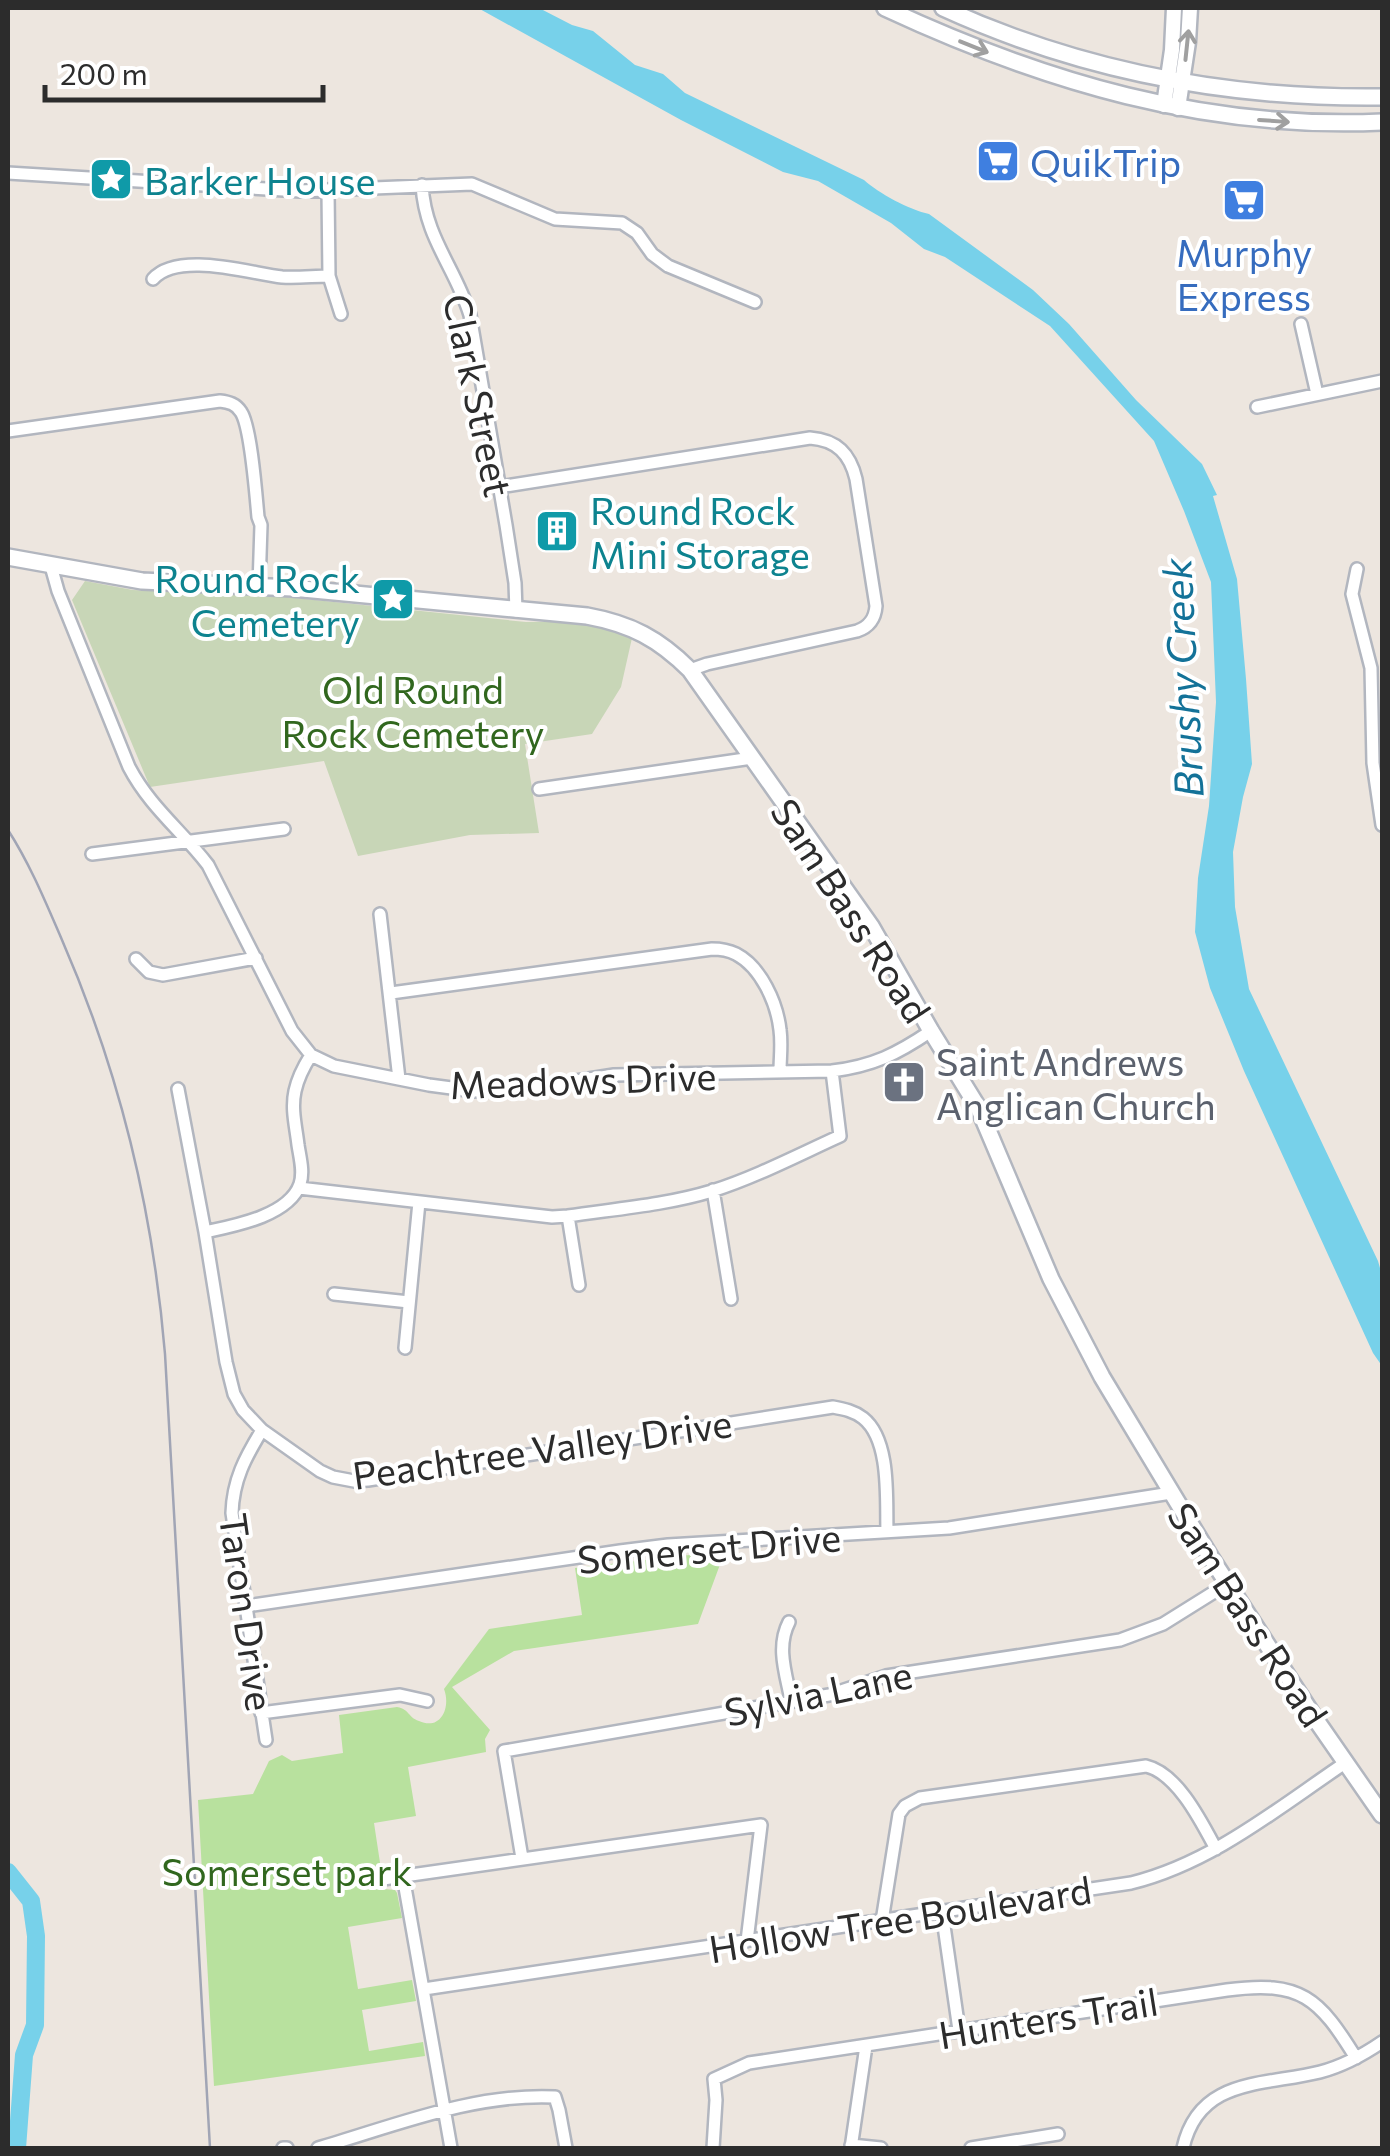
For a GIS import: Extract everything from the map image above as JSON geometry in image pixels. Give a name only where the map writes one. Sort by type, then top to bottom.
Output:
[{"type":"main road","points":[[884,8],[1019,64],[1108,92],[1262,121],[1379,120]]},
{"type":"main road","points":[[943,8],[1051,50],[1175,81],[1284,95],[1382,97]]},
{"type":"main road","name":"Sam Bass Road","points":[[8,557],[142,580],[258,586],[587,616],[624,625],[658,641],[690,670],[855,901],[989,1130],[1075,1329],[1228,1584],[1382,1815]]},
{"type":"street","points":[[1174,8],[1175,81]]},
{"type":"street","points":[[1171,106],[1190,8]]},
{"type":"street","points":[[8,173],[260,189],[472,184],[545,217],[622,223],[638,233],[652,254],[668,266],[755,302]]},
{"type":"street","name":"Clark Street","points":[[422,185],[428,225],[462,291],[470,316],[515,583],[516,611]]},
{"type":"street","points":[[328,190],[330,276],[341,314]]},
{"type":"street","points":[[153,279],[172,267],[190,266],[287,277],[330,276]]},
{"type":"street","points":[[1302,324],[1317,394]]},
{"type":"street","points":[[1257,407],[1382,381]]},
{"type":"street","points":[[8,432],[220,401],[234,405],[243,414],[247,429],[262,525],[258,586]]},
{"type":"street","points":[[500,487],[810,438],[830,442],[844,451],[856,480],[876,606],[873,619],[857,631],[690,670]]},
{"type":"street","points":[[51,566],[140,790],[190,842],[216,878],[292,1031],[311,1055],[298,1079],[293,1106],[302,1171],[298,1188],[290,1199],[267,1214],[205,1232]]},
{"type":"street","points":[[1358,569],[1352,594],[1376,658],[1371,729],[1382,826]]},
{"type":"street","points":[[539,789],[752,758]]},
{"type":"street","points":[[92,854],[284,829]]},
{"type":"street","points":[[380,914],[399,1079]]},
{"type":"street","points":[[391,993],[712,948],[729,951],[756,972],[776,1009],[781,1034],[780,1072]]},
{"type":"street","points":[[136,959],[149,972],[162,975],[256,958]]},
{"type":"street","name":"Meadows Drive","points":[[311,1055],[334,1066],[459,1090],[490,1091],[614,1074],[856,1068],[886,1058],[931,1031]]},
{"type":"street","points":[[298,1188],[506,1213],[568,1216],[666,1201],[713,1190],[840,1136],[832,1071]]},
{"type":"street","name":"Peachtree Valley Drive","points":[[178,1089],[230,1383],[243,1410],[262,1430],[320,1471],[354,1481],[833,1407],[858,1415],[878,1437],[886,1532]]},
{"type":"street","points":[[713,1190],[731,1299]]},
{"type":"street","points":[[406,1348],[419,1202]]},
{"type":"street","points":[[568,1216],[578,1285]]},
{"type":"street","points":[[334,1294],[410,1302]]},
{"type":"street","name":"Taron Drive","points":[[262,1430],[240,1466],[232,1497],[266,1740]]},
{"type":"street","name":"Somerset Drive","points":[[246,1606],[620,1550],[949,1528],[1172,1492]]},
{"type":"street","name":"Sylvia Lane","points":[[522,1858],[504,1751],[829,1695],[886,1676],[1120,1640],[1158,1626],[1228,1584]]},
{"type":"street","points":[[790,1622],[782,1640],[791,1700]]},
{"type":"street","points":[[261,1712],[400,1695],[427,1701]]},
{"type":"street","name":"Hollow Tree Boulevard","points":[[424,1989],[1131,1883],[1175,1869],[1216,1848],[1345,1762]]},
{"type":"street","points":[[882,1921],[899,1814],[920,1798],[1146,1766],[1158,1768],[1169,1777],[1216,1848]]},
{"type":"street","points":[[383,1880],[761,1826],[746,1941]]},
{"type":"street","points":[[403,1876],[451,2148]]},
{"type":"street","points":[[942,1912],[959,2030]]},
{"type":"street","name":"Hunters Trail","points":[[712,2148],[714,2079],[748,2063],[1264,1986],[1286,1989],[1313,2002],[1336,2026],[1356,2058]]},
{"type":"street","points":[[1183,2148],[1194,2119],[1225,2092],[1314,2074],[1356,2058],[1382,2042]]},
{"type":"street","points":[[866,2046],[851,2147],[880,2148]]},
{"type":"street","points":[[318,2148],[444,2111],[539,2096],[555,2097],[566,2148]]},
{"type":"street","points":[[971,2148],[1058,2134]]},
{"type":"green space","name":"Old Round Rock Cemetery","points":[[85,581],[133,590],[286,597],[526,622],[583,621],[632,638],[621,687],[592,734],[525,744],[539,833],[470,835],[358,856],[324,761],[150,787],[72,600]]},
{"type":"green space","name":"Somerset park","points":[[725,1551],[698,1624],[514,1651],[452,1687],[490,1730],[485,1739],[486,1752],[408,1767],[416,1816],[374,1823],[384,1889],[397,1893],[402,1918],[348,1927],[358,1989],[412,1980],[416,2001],[362,2010],[369,2051],[423,2042],[425,2056],[214,2086],[198,1800],[253,1794],[269,1761],[282,1755],[292,1761],[343,1753],[339,1715],[397,1707],[419,1721],[438,1720],[445,1710],[444,1689],[489,1629],[582,1615],[575,1568]]},
{"type":"water","points":[[478,8],[539,8],[593,31],[635,65],[663,74],[685,93],[929,214],[1033,290],[1202,464],[1217,495],[1213,496],[1237,579],[1246,679],[1252,764],[1233,852],[1235,907],[1249,989],[1378,1261],[1382,1275],[1382,1366],[1244,1071],[1210,988],[1195,932],[1216,702],[1211,582],[1154,441],[1050,326],[945,257],[924,249],[891,223],[818,181],[783,172]]},
{"type":"waterway","points":[[8,1872],[31,1901],[36,1936],[35,2025],[24,2055],[17,2148]]},
{"type":"railway","points":[[8,830],[50,912],[101,1041],[131,1143],[152,1247],[165,1354],[210,2148]]},
{"type":"place","name":"QuikTrip","points":[[998,161]]},
{"type":"place","name":"Barker House","points":[[111,179]]},
{"type":"place","name":"Murphy Express","points":[[1244,200]]},
{"type":"place","name":"Round Rock Mini Storage","points":[[557,531]]},
{"type":"place","name":"Round Rock Cemetery","points":[[393,599]]},
{"type":"place","name":"Saint Andrews Anglican Church","points":[[904,1082]]},
{"type":"water label","name":"Brushy Creek","points":[[1181,678]]}]
